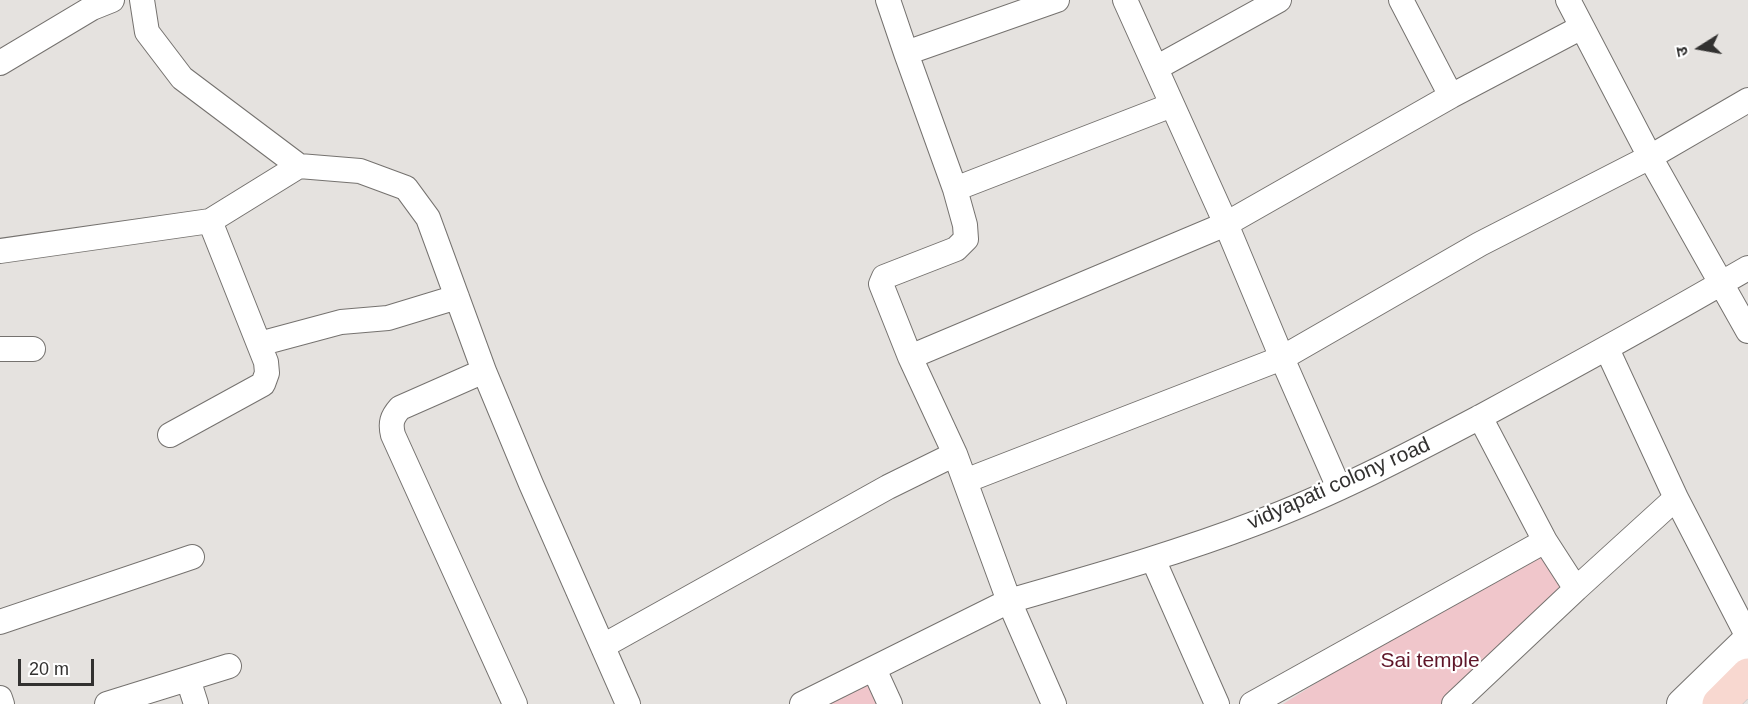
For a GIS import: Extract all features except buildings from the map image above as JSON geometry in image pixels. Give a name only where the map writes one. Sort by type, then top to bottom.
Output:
[{"type":"main road","points":[[1719,704],[1748,675]]},
{"type":"street","points":[[0,63],[92,8],[112,0]]},
{"type":"street","points":[[142,0],[147,32],[182,78],[299,166],[360,171],[406,188],[428,218],[484,371],[628,704]]},
{"type":"street","points":[[888,0],[955,189],[965,225],[966,239],[956,249],[884,277],[881,284],[910,357],[955,454],[1009,601],[1054,704]]},
{"type":"street","points":[[906,53],[1057,0]]},
{"type":"street","points":[[1125,0],[1226,224],[1339,488]]},
{"type":"street","points":[[1156,68],[1279,0]]},
{"type":"street","points":[[1401,0],[1451,96]]},
{"type":"street","points":[[1568,0],[1650,157],[1748,331]]},
{"type":"street","points":[[910,357],[1226,224],[1451,96],[1582,27]]},
{"type":"street","points":[[965,482],[1282,358],[1480,244],[1650,157],[1748,100]]},
{"type":"street","points":[[955,189],[1172,105]]},
{"type":"street","points":[[0,251],[210,221],[299,166]]},
{"type":"street","points":[[170,435],[263,384],[267,373],[266,362],[210,221]]},
{"type":"street","name":"vidyapati colony road","points":[[802,704],[1009,601],[1153,559],[1257,523],[1407,457],[1607,350],[1748,268]]},
{"type":"street","points":[[259,344],[341,322],[388,318],[457,297]]},
{"type":"street","points":[[0,349],[33,348]]},
{"type":"street","points":[[1607,350],[1676,498],[1748,638],[1682,704]]},
{"type":"street","points":[[484,371],[400,408],[393,417],[391,426],[506,701]]},
{"type":"street","points":[[1480,417],[1545,541],[1576,589]]},
{"type":"street","points":[[603,646],[888,487],[955,454]]},
{"type":"street","points":[[1454,704],[1676,498]]},
{"type":"street","points":[[1252,704],[1545,541]]},
{"type":"street","points":[[0,622],[192,557]]},
{"type":"street","points":[[1153,559],[1217,704]]},
{"type":"street","points":[[108,704],[229,666]]},
{"type":"street","points":[[874,669],[890,704]]},
{"type":"street","points":[[188,679],[196,704]]},
{"type":"street","points":[[0,698],[2,704]]},
{"type":"green space","name":"Sai temple","points":[[1532,548],[1568,585],[1447,704],[1283,704]]},
{"type":"green space","points":[[887,669],[902,704],[818,704]]}]
